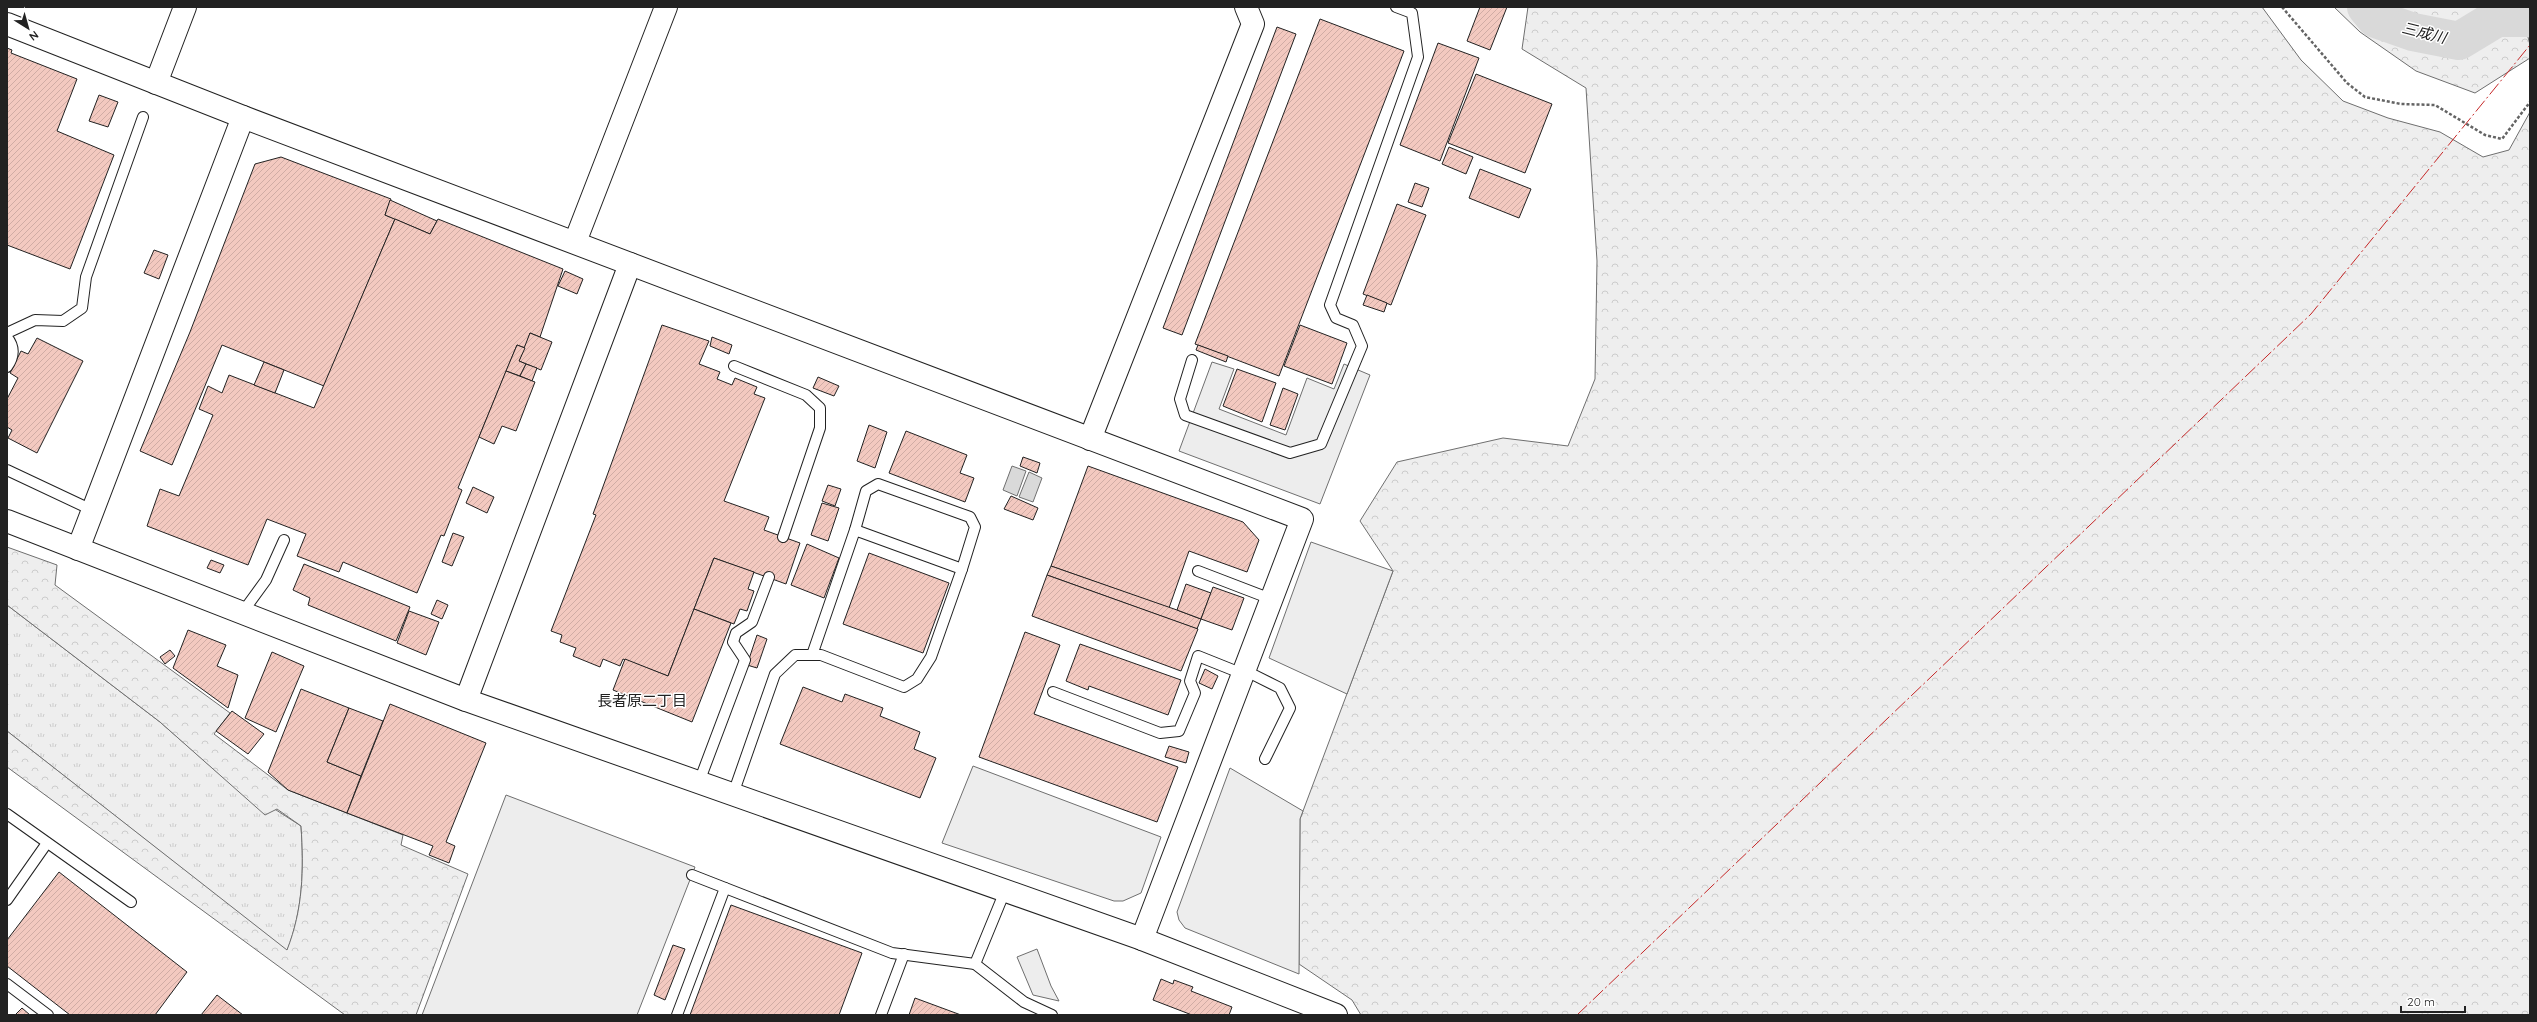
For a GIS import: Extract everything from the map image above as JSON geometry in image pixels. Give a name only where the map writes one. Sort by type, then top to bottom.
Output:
[{"type":"street","points":[[156,83],[185,7]]},
{"type":"street","points":[[575,242],[666,7]]},
{"type":"street","points":[[1090,439],[1253,24],[1246,7]]},
{"type":"street","points":[[7,24],[243,117],[1302,519],[1142,939]]},
{"type":"street","points":[[78,549],[243,117]]},
{"type":"street","points":[[466,700],[630,264]]},
{"type":"street","points":[[7,521],[466,700],[1142,939],[1336,1015]]},
{"type":"lane","points":[[1192,360],[1180,399],[1185,415],[1290,453],[1321,444],[1362,346],[1353,325],[1336,318],[1330,305],[1418,57],[1412,13],[1396,7]]},
{"type":"lane","points":[[7,333],[35,320],[64,321],[82,308],[86,277],[144,117]]},
{"type":"lane","points":[[7,337],[12,347],[13,354],[7,367]]},
{"type":"lane","points":[[734,366],[806,395],[820,408],[820,428],[783,537]]},
{"type":"lane","points":[[7,470],[92,510]]},
{"type":"lane","points":[[733,794],[775,674],[795,655],[812,655],[821,655],[904,687],[917,679],[931,657],[976,527],[970,517],[878,484],[866,491],[855,530],[812,655]]},
{"type":"lane","points":[[855,530],[962,569]]},
{"type":"lane","points":[[242,613],[266,580],[284,540]]},
{"type":"lane","points":[[1198,571],[1271,599]]},
{"type":"lane","points":[[699,782],[745,660],[733,642],[736,633],[752,622],[769,578]]},
{"type":"lane","points":[[1053,692],[1160,733],[1179,731],[1195,693],[1190,680],[1198,656],[1244,672],[1280,688],[1290,708],[1265,759]]},
{"type":"lane","points":[[7,814],[130,902]]},
{"type":"lane","points":[[7,900],[47,843]]},
{"type":"lane","points":[[692,875],[892,953],[975,964],[1024,1002],[1052,1015]]},
{"type":"lane","points":[[677,1015],[725,888]]},
{"type":"lane","points":[[975,964],[1005,890]]},
{"type":"lane","points":[[881,1015],[904,954]]},
{"type":"lane","points":[[7,984],[48,1015]]},
{"type":"path","points":[[2282,7],[2347,82],[2365,97],[2401,104],[2435,105],[2485,135],[2502,139],[2530,102]]},
{"type":"green space","points":[[1528,7],[2262,7],[2301,60],[2343,101],[2388,118],[2440,132],[2483,157],[2509,150],[2530,112],[2530,1015],[1361,1015],[1352,1000],[1299,964],[1300,819],[1393,571],[1360,521],[1397,462],[1503,438],[1568,446],[1595,379],[1597,261],[1586,88],[1522,49]]},
{"type":"green space","points":[[2334,7],[2525,7],[2521,9],[2530,45],[2530,58],[2475,93],[2416,71],[2360,32]]},
{"type":"green space","points":[[7,547],[57,565],[55,585],[230,713],[214,734],[288,790],[403,835],[401,845],[468,874],[416,1015],[345,1015],[7,767],[7,731],[287,950],[296,920],[301,889],[301,826],[277,809],[265,815],[160,722],[7,605]]},
{"type":"green space","points":[[7,605],[160,722],[217,772],[301,826],[301,889],[296,920],[287,951],[7,731]]},
{"type":"shaded area","points":[[1212,362],[1234,369],[1219,409],[1286,435],[1307,378],[1334,389],[1344,364],[1370,375],[1320,504],[1179,451]]},
{"type":"shaded area","points":[[1012,466],[1026,471],[1017,496],[1003,490]]},
{"type":"shaded area","points":[[1029,472],[1042,478],[1033,502],[1019,497]]},
{"type":"shaded area","points":[[1311,542],[1393,571],[1347,694],[1269,658]]},
{"type":"shaded area","points":[[973,766],[1161,837],[1141,893],[1123,901],[1114,901],[942,843]]},
{"type":"shaded area","points":[[1230,768],[1303,811],[1300,819],[1299,974],[1185,928],[1179,920],[1177,912]]},
{"type":"shaded area","points":[[506,795],[695,867],[637,1015],[422,1015]]},
{"type":"shaded area","points":[[1037,949],[1051,986],[1059,1001],[1033,995],[1017,957]]},
{"type":"building","points":[[1480,7],[1507,7],[1490,50],[1467,41]]},
{"type":"building","points":[[1320,19],[1404,51],[1279,376],[1195,344]]},
{"type":"building","points":[[1277,27],[1296,34],[1182,335],[1163,328]]},
{"type":"building","points":[[1438,43],[1479,58],[1440,161],[1400,145]]},
{"type":"building","points":[[7,48],[12,50],[11,53],[77,79],[57,131],[114,155],[70,269],[7,245]]},
{"type":"building","points":[[1476,74],[1552,104],[1525,173],[1448,143]]},
{"type":"building","points":[[99,95],[118,102],[108,127],[89,121]]},
{"type":"building","points":[[1449,147],[1473,157],[1466,174],[1442,164]]},
{"type":"building","points":[[281,157],[391,199],[385,215],[395,219],[324,386],[222,345],[172,465],[140,451],[190,332],[255,164]]},
{"type":"building","points":[[1480,169],[1531,189],[1519,218],[1469,198]]},
{"type":"building","points":[[1415,183],[1429,188],[1422,207],[1408,202]]},
{"type":"building","points":[[390,200],[437,221],[430,234],[385,215]]},
{"type":"building","points":[[1397,204],[1426,215],[1391,305],[1363,294]]},
{"type":"building","points":[[395,219],[430,234],[438,219],[563,269],[540,337],[530,333],[525,348],[517,345],[458,488],[462,490],[444,536],[441,535],[417,593],[343,562],[339,572],[297,556],[306,534],[267,519],[248,565],[147,526],[160,489],[179,496],[213,415],[199,409],[208,386],[222,393],[229,375],[314,408]]},
{"type":"building","points":[[154,250],[168,255],[159,279],[144,273]]},
{"type":"building","points":[[565,271],[583,279],[577,294],[558,286]]},
{"type":"building","points":[[1367,295],[1387,303],[1384,312],[1363,305]]},
{"type":"building","points":[[662,325],[709,341],[699,364],[720,372],[717,379],[732,385],[735,378],[757,387],[754,394],[765,398],[724,501],[769,517],[764,530],[800,543],[786,584],[714,558],[668,676],[623,659],[620,666],[603,659],[600,667],[573,656],[576,648],[560,642],[562,635],[551,631],[596,515],[593,514]]},
{"type":"building","points":[[1300,325],[1347,343],[1332,384],[1284,366]]},
{"type":"building","points":[[530,333],[552,342],[541,370],[519,361]]},
{"type":"building","points":[[712,337],[732,345],[729,354],[710,346]]},
{"type":"building","points":[[37,338],[83,361],[37,453],[8,438],[12,430],[7,427],[7,399],[18,378],[10,373],[21,351],[28,354]]},
{"type":"building","points":[[517,345],[525,348],[519,361],[526,364],[520,376],[506,371]]},
{"type":"building","points":[[1198,345],[1228,356],[1226,362],[1196,350]]},
{"type":"building","points":[[264,362],[284,370],[275,393],[254,385]]},
{"type":"building","points":[[526,364],[537,368],[532,381],[520,376]]},
{"type":"building","points":[[1237,369],[1276,383],[1262,422],[1223,406]]},
{"type":"building","points":[[506,371],[535,382],[516,431],[502,426],[494,444],[479,437]]},
{"type":"building","points":[[818,377],[839,386],[834,396],[813,388]]},
{"type":"building","points":[[1283,388],[1298,394],[1285,430],[1270,425]]},
{"type":"building","points":[[869,425],[887,432],[875,468],[857,461]]},
{"type":"building","points":[[906,431],[967,455],[960,473],[974,478],[965,502],[889,473]]},
{"type":"building","points":[[1023,457],[1040,463],[1037,473],[1020,466]]},
{"type":"building","points":[[1088,466],[1243,522],[1259,540],[1247,572],[1189,551],[1169,608],[1051,566]]},
{"type":"building","points":[[828,485],[841,489],[835,506],[822,501]]},
{"type":"building","points":[[473,487],[494,497],[487,513],[466,503]]},
{"type":"building","points":[[1011,496],[1038,508],[1033,520],[1004,509]]},
{"type":"building","points":[[822,503],[839,508],[828,541],[811,535]]},
{"type":"building","points":[[453,533],[464,537],[452,566],[442,562]]},
{"type":"building","points":[[807,544],[839,558],[824,598],[791,585]]},
{"type":"building","points":[[869,553],[949,583],[923,653],[843,624]]},
{"type":"building","points":[[714,558],[754,572],[748,589],[754,591],[747,611],[740,609],[734,624],[694,609]]},
{"type":"building","points":[[211,560],[224,565],[220,573],[207,568]]},
{"type":"building","points":[[304,564],[410,607],[396,641],[308,605],[310,598],[293,590]]},
{"type":"building","points":[[1051,566],[1201,619],[1197,629],[1047,575]]},
{"type":"building","points":[[1047,575],[1198,629],[1181,671],[1032,616]]},
{"type":"building","points":[[1186,584],[1211,593],[1201,619],[1177,610]]},
{"type":"building","points":[[1213,587],[1244,598],[1232,630],[1201,619]]},
{"type":"building","points":[[437,600],[448,605],[442,619],[431,614]]},
{"type":"building","points":[[694,609],[731,623],[692,722],[613,690],[625,659],[668,676]]},
{"type":"building","points":[[409,611],[439,622],[426,655],[397,643]]},
{"type":"building","points":[[188,630],[226,645],[217,666],[238,675],[228,708],[173,668]]},
{"type":"building","points":[[1025,632],[1060,645],[1034,714],[1178,767],[1157,822],[979,757]]},
{"type":"building","points":[[757,635],[767,639],[757,668],[747,665]]},
{"type":"building","points":[[1080,644],[1181,680],[1168,715],[1089,686],[1088,690],[1066,681]]},
{"type":"building","points":[[170,650],[175,656],[165,664],[160,657]]},
{"type":"building","points":[[272,652],[304,666],[276,732],[245,718]]},
{"type":"building","points":[[1205,669],[1218,676],[1212,689],[1199,683]]},
{"type":"building","points":[[803,687],[842,702],[845,694],[883,708],[880,716],[920,732],[914,749],[936,758],[920,798],[780,744]]},
{"type":"building","points":[[301,689],[349,708],[327,762],[361,776],[347,813],[288,790],[268,772]]},
{"type":"building","points":[[390,704],[486,743],[446,842],[455,846],[449,863],[429,855],[433,846],[347,813]]},
{"type":"building","points":[[349,708],[383,721],[361,776],[327,762]]},
{"type":"building","points":[[232,711],[264,734],[248,754],[216,731]]},
{"type":"building","points":[[1169,746],[1189,752],[1186,763],[1165,757]]},
{"type":"building","points":[[59,872],[187,972],[155,1015],[70,1015],[7,966],[7,940]]},
{"type":"building","points":[[731,905],[862,953],[839,1015],[690,1015]]},
{"type":"building","points":[[673,945],[685,949],[665,1000],[654,995]]},
{"type":"building","points":[[1161,979],[1173,984],[1174,980],[1193,987],[1191,991],[1232,1007],[1229,1015],[1192,1015],[1153,1000]]},
{"type":"building","points":[[217,995],[243,1015],[201,1015]]},
{"type":"building","points":[[915,998],[961,1015],[909,1015]]},
{"type":"building","points":[[22,1008],[30,1015],[15,1015]]},
{"type":"waterway","name":"三成川","points":[[2366,7],[2376,19],[2413,32],[2459,41],[2497,18],[2530,18]]},
{"type":"power","points":[[1577,1015],[2311,314],[2530,45]]},
{"type":"district","name":"長者原二丁目","points":[[642,701]]}]
